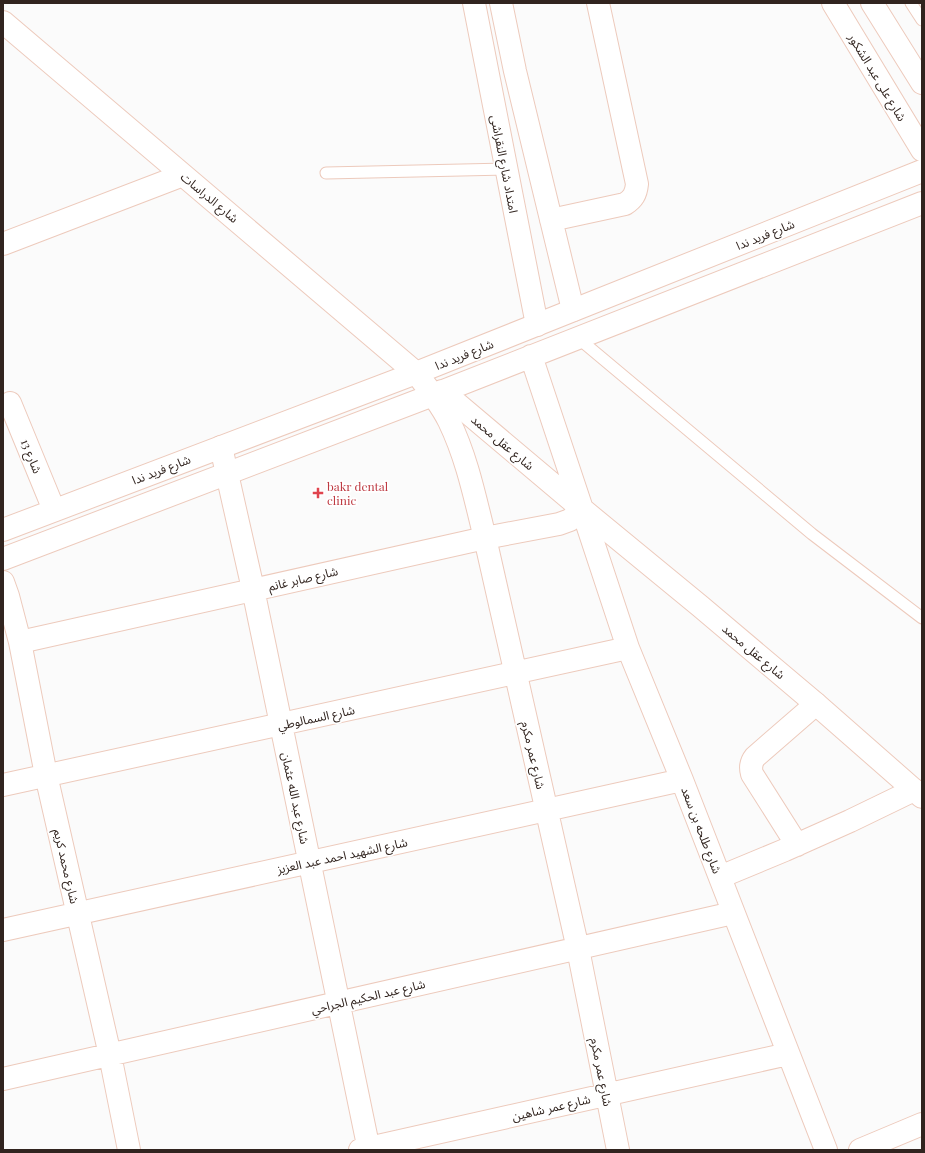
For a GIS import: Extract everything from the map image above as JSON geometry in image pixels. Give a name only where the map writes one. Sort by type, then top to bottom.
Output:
[{"type":"street","name":"امتداد شارع النقراشى","points":[[474,3],[537,325]]},
{"type":"street","points":[[503,3],[515,71],[573,310]]},
{"type":"street","points":[[551,220],[625,204],[634,197],[636,192],[637,184],[598,3]]},
{"type":"street","name":"شارع على عبد الشكور","points":[[833,3],[922,150]]},
{"type":"street","points":[[872,3],[922,83]]},
{"type":"street","name":"شارع الدراسات","points":[[3,22],[416,373]]},
{"type":"street","name":"شارع فريد ندا","points":[[3,530],[416,373],[922,172]]},
{"type":"street","points":[[3,244],[183,175]]},
{"type":"street","points":[[3,558],[438,393],[922,203]]},
{"type":"street","points":[[840,204],[853,230]]},
{"type":"street","points":[[531,356],[582,509]]},
{"type":"street","name":"شارع عمر مكرم","points":[[416,373],[438,393],[460,446],[469,474],[485,538],[578,949],[618,1150]]},
{"type":"street","name":"شارع عقل محمد","points":[[438,393],[700,606],[816,704],[918,794]]},
{"type":"street","name":"شارع 13","points":[[10,403],[54,510]]},
{"type":"street","name":"شارع عبد الله عثمان","points":[[222,446],[338,1003],[366,1149]]},
{"type":"street","name":"شارع صابر غانم","points":[[20,642],[485,538],[565,523],[582,509]]},
{"type":"street","name":"شارع طلحه بن سعد","points":[[582,509],[628,648],[720,876],[826,1150]]},
{"type":"street","name":"شارع محمد كريم","points":[[3,582],[20,642],[46,775],[110,1055],[129,1150]]},
{"type":"street","name":"شارع السمالوطي","points":[[3,785],[516,674],[628,648]]},
{"type":"street","points":[[797,845],[752,774],[751,765],[752,760],[755,757],[816,704]]},
{"type":"street","name":"شارع الشهيد احمد عبد العزيز","points":[[3,930],[682,780]]},
{"type":"street","points":[[720,876],[918,794]]},
{"type":"street","name":"شارع عبد الحكيم الجراحي","points":[[3,1079],[734,913]]},
{"type":"street","name":"شارع عمر شاهين","points":[[366,1149],[788,1054]]},
{"type":"street","points":[[860,1150],[895,1143],[922,1124]]},
{"type":"lane","points":[[911,3],[922,20]]},
{"type":"lane","points":[[326,173],[506,169]]},
{"type":"lane","points":[[578,338],[812,534],[922,618]]},
{"type":"place","name":"bakr dental clinic","points":[[318,493]]}]
